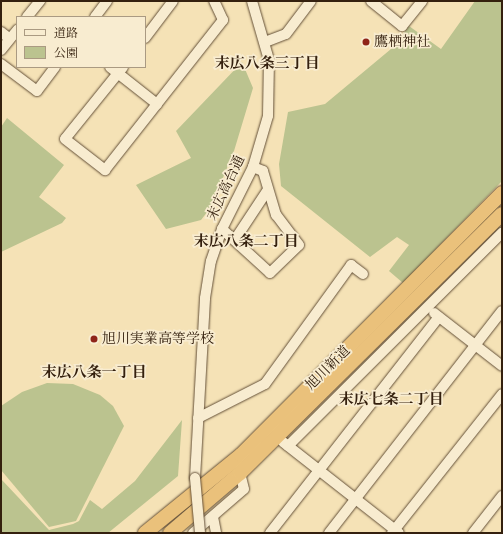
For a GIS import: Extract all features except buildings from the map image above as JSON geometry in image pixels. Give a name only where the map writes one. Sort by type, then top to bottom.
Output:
[{"type":"highway","name":"旭川新道","points":[[145,533],[241,455],[502,193]]},
{"type":"highway","name":"旭川新道","points":[[170,533],[240,473],[502,214]]},
{"type":"street","points":[[28,16],[40,1]]},
{"type":"street","points":[[96,16],[107,1]]},
{"type":"street","points":[[146,37],[173,1]]},
{"type":"street","points":[[157,104],[117,69],[65,140],[105,170],[157,104],[223,20],[214,1]]},
{"type":"street","name":"末広高台通","points":[[200,533],[195,478],[205,298],[222,229],[253,167],[268,116],[270,76],[265,42],[252,1]]},
{"type":"street","points":[[265,42],[286,34],[311,1]]},
{"type":"street","points":[[371,1],[402,26],[422,1]]},
{"type":"street","points":[[1,50],[16,31]]},
{"type":"street","points":[[1,32],[10,39]]},
{"type":"street","points":[[1,64],[37,91],[54,68]]},
{"type":"street","points":[[222,229],[236,238],[270,273],[299,245],[276,215],[267,191],[263,171],[253,167]]},
{"type":"street","points":[[236,238],[267,191]]},
{"type":"street","points":[[288,446],[502,233]]},
{"type":"street","points":[[198,418],[266,384],[351,265],[363,274]]},
{"type":"street","points":[[427,308],[502,366]]},
{"type":"street","points":[[328,533],[502,311]]},
{"type":"street","points":[[270,533],[439,317]]},
{"type":"street","points":[[277,437],[356,498],[396,532],[502,394]]},
{"type":"street","points":[[193,533],[244,489],[240,473]]},
{"type":"street","points":[[473,533],[502,496]]},
{"type":"street","points":[[213,517],[216,533]]},
{"type":"green space","points":[[475,1],[502,1],[502,181],[403,283],[389,271],[409,245],[397,237],[370,257],[281,186],[279,164],[288,112],[325,104],[391,49],[409,26],[441,49]]},
{"type":"green space","points":[[242,62],[253,88],[234,151],[211,207],[201,220],[166,229],[136,185],[191,158],[176,131]]},
{"type":"green space","points":[[7,118],[64,165],[39,197],[66,218],[62,223],[1,252],[1,127]]},
{"type":"green space","points":[[47,383],[73,384],[100,395],[113,406],[124,426],[76,521],[49,527],[1,470],[1,406],[22,392]]},
{"type":"green space","points":[[182,420],[178,476],[108,533],[1,533],[1,479],[49,530],[73,524],[79,521],[90,500],[102,509],[135,481]]},
{"type":"place","name":"鷹栖神社","points":[[366,42]]},
{"type":"place","name":"旭川実業高等学校","points":[[94,339]]},
{"type":"district","name":"末広八条三丁目","points":[[267,64]]},
{"type":"district","name":"末広八条二丁目","points":[[246,242]]},
{"type":"district","name":"末広八条一丁目","points":[[94,373]]},
{"type":"district","name":"末広七条二丁目","points":[[391,400]]}]
